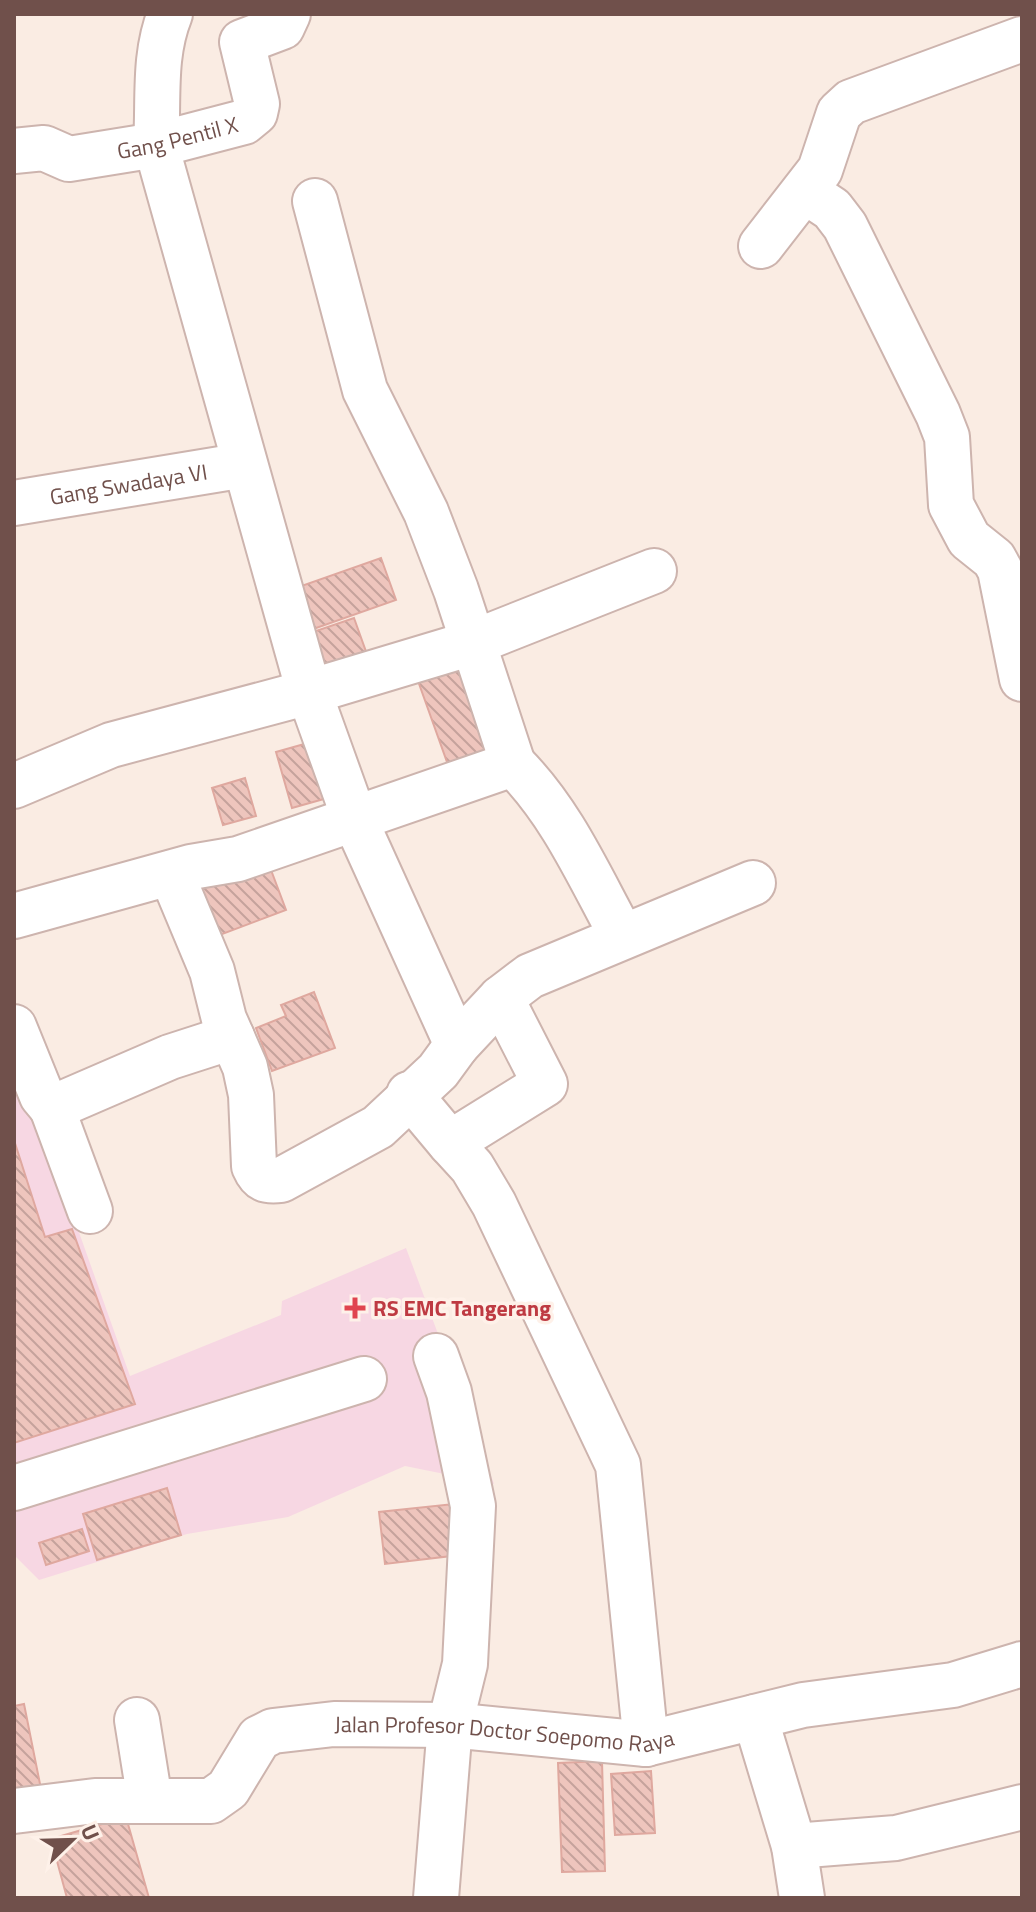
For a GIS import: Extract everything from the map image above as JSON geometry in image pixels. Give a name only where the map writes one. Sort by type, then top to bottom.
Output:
[{"type":"street","points":[[170,14],[157,62],[156,145],[245,465],[309,692],[355,820],[457,1045]]},
{"type":"street","name":"Gang Pentil X","points":[[14,151],[44,148],[69,159],[156,145],[251,119],[257,104],[242,42],[282,27],[288,14]]},
{"type":"street","points":[[761,246],[820,170],[839,113],[851,102],[1022,39]]},
{"type":"street","points":[[805,191],[832,209],[845,226],[938,414],[947,437],[951,505],[969,539],[994,559],[1000,570],[1022,679]]},
{"type":"street","points":[[315,201],[365,390],[426,512],[513,764],[541,792],[622,936]]},
{"type":"street","name":"Gang Swadaya VI","points":[[14,503],[245,465]]},
{"type":"street","points":[[14,786],[111,745],[309,692],[472,643],[654,571]]},
{"type":"street","points":[[14,916],[171,873],[238,859],[513,764]]},
{"type":"street","points":[[171,873],[212,971],[251,1095],[254,1166],[259,1177],[268,1182],[281,1180],[378,1127],[409,1094],[438,1071],[457,1045],[501,998],[530,976],[753,883]]},
{"type":"street","points":[[450,1143],[552,1083],[501,998]]},
{"type":"street","points":[[14,1027],[42,1096],[52,1108],[90,1211]]},
{"type":"street","points":[[52,1108],[170,1057],[232,1037]]},
{"type":"street","points":[[409,1094],[472,1167],[494,1204],[618,1465],[646,1744]]},
{"type":"street","points":[[436,1356],[449,1392],[473,1506],[465,1664],[450,1725],[436,1898]]},
{"type":"street","points":[[14,1488],[364,1379]]},
{"type":"street","name":"Jalan Profesor Doctor Soepomo Raya","points":[[14,1811],[95,1801],[211,1801],[228,1789],[259,1738],[273,1731],[334,1724],[450,1725],[646,1744],[803,1705],[953,1685],[1022,1664]]},
{"type":"street","points":[[755,1717],[794,1846],[802,1898]]},
{"type":"street","points":[[137,1720],[150,1801]]},
{"type":"street","points":[[794,1846],[896,1838],[1022,1807]]},
{"type":"shaded area","name":"RS EMC Tangerang","points":[[14,1049],[130,1376],[281,1315],[282,1301],[406,1248],[494,1484],[405,1466],[288,1517],[187,1534],[39,1580],[14,1555]]},
{"type":"building","points":[[381,558],[396,600],[302,633],[287,591]]},
{"type":"building","points":[[354,618],[369,660],[322,677],[307,634]]},
{"type":"building","points":[[458,652],[497,760],[452,776],[413,667]]},
{"type":"building","points":[[322,739],[338,795],[292,808],[276,752]]},
{"type":"building","points":[[245,778],[256,816],[223,825],[212,788]]},
{"type":"building","points":[[265,854],[286,910],[209,939],[188,882]]},
{"type":"building","points":[[314,992],[335,1048],[272,1071],[256,1028],[286,1016],[281,1005]]},
{"type":"building","points":[[14,1140],[45,1237],[72,1229],[135,1404],[14,1443]]},
{"type":"building","points":[[167,1488],[181,1535],[97,1560],[83,1514]]},
{"type":"building","points":[[463,1503],[468,1554],[385,1564],[379,1512]]},
{"type":"building","points":[[82,1529],[89,1551],[46,1565],[39,1543]]},
{"type":"building","points":[[24,1704],[42,1794],[14,1800],[14,1706]]},
{"type":"building","points":[[602,1761],[605,1871],[562,1872],[558,1763]]},
{"type":"building","points":[[651,1771],[655,1833],[615,1835],[611,1774]]},
{"type":"building","points":[[126,1817],[149,1898],[67,1898],[51,1839]]},
{"type":"place","name":"RS EMC Tangerang","points":[[355,1308]]}]
